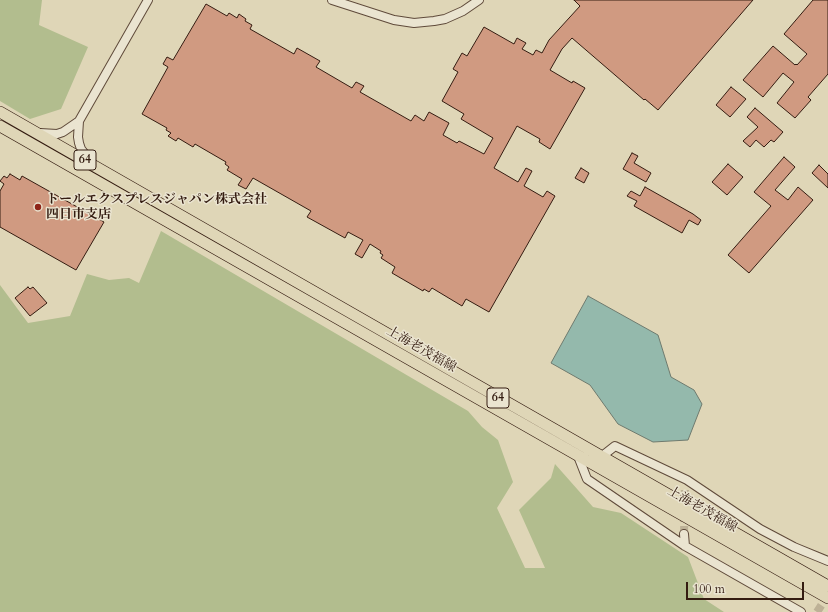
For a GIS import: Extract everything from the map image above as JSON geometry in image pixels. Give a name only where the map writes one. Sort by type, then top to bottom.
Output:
[{"type":"main road","name":"上海老茂福線","points":[[0,112],[828,586]]},
{"type":"main road","name":"上海老茂福線","points":[[0,126],[828,598]]},
{"type":"street","points":[[37,133],[48,134],[63,132],[79,121],[148,0]]},
{"type":"street","points":[[332,0],[394,20],[414,23],[445,19],[463,11],[479,0]]},
{"type":"street","points":[[79,121],[78,143],[95,166]]},
{"type":"street","name":"上海老茂福線","points":[[601,457],[615,446],[709,494],[760,528],[794,547],[828,561]]},
{"type":"street","points":[[578,456],[587,479],[685,546],[801,612]]},
{"type":"street","points":[[684,534],[685,546]]},
{"type":"green space","points":[[0,0],[42,0],[39,25],[88,47],[61,109],[30,119],[0,101]]},
{"type":"green space","points":[[161,231],[468,411],[482,427],[498,440],[513,482],[497,508],[525,568],[545,568],[519,510],[551,478],[555,464],[593,507],[621,513],[688,557],[704,599],[724,612],[0,612],[0,285],[28,323],[70,316],[87,274],[109,280],[129,278],[139,283]]},
{"type":"water","points":[[588,296],[658,335],[671,377],[694,390],[702,404],[688,440],[653,442],[618,424],[590,385],[551,363]]},
{"type":"building","points":[[574,0],[753,0],[658,110],[645,99],[644,100],[572,38],[562,49],[550,70],[572,83],[573,81],[585,88],[550,149],[539,142],[540,139],[517,126],[494,168],[518,182],[526,168],[532,171],[524,186],[543,197],[547,191],[555,196],[489,312],[466,299],[462,306],[432,288],[429,292],[424,289],[423,291],[392,273],[395,267],[381,258],[383,255],[380,253],[381,251],[370,244],[362,258],[355,254],[363,240],[348,232],[345,238],[307,217],[311,211],[253,178],[246,189],[238,185],[242,179],[227,170],[229,167],[225,164],[226,162],[195,144],[193,147],[178,138],[176,141],[168,136],[171,133],[166,130],[167,128],[142,114],[168,67],[163,64],[167,57],[173,60],[206,4],[227,16],[229,13],[237,18],[239,14],[246,19],[245,21],[252,25],[250,29],[294,54],[297,48],[320,61],[316,67],[352,88],[356,82],[364,86],[360,92],[411,121],[415,115],[424,121],[429,112],[449,123],[443,135],[457,143],[459,141],[484,154],[493,138],[461,119],[464,114],[442,101],[458,72],[453,69],[462,53],[467,56],[484,27],[514,44],[517,38],[526,43],[522,49],[533,55],[536,50],[542,53],[549,40],[580,6]]},
{"type":"building","points":[[813,0],[828,0],[828,74],[808,97],[811,100],[795,118],[777,103],[794,82],[783,73],[763,97],[743,80],[773,46],[795,65],[797,65],[807,54],[784,34]]},
{"type":"building","points":[[731,87],[746,99],[730,117],[716,105]]},
{"type":"building","points":[[755,108],[783,132],[774,142],[771,140],[764,147],[756,140],[750,147],[743,141],[758,127],[747,117]]},
{"type":"building","points":[[632,153],[638,156],[634,163],[651,173],[646,182],[623,169]]},
{"type":"building","points":[[784,157],[795,167],[775,190],[788,200],[798,187],[813,200],[749,273],[728,255],[771,206],[754,192]]},
{"type":"building","points":[[728,164],[743,177],[727,195],[712,182]]},
{"type":"building","points":[[819,165],[828,174],[828,188],[812,173]]},
{"type":"building","points":[[581,168],[589,173],[584,183],[575,178]]},
{"type":"building","name":"トールエクスプレスジャパン株式会社 四日市支店","points":[[10,174],[20,180],[22,176],[104,222],[76,270],[0,227],[0,191],[4,184],[0,181],[4,176],[7,178]]},
{"type":"building","points":[[645,187],[693,214],[701,220],[698,225],[689,220],[682,233],[634,206],[637,201],[627,196],[631,191],[640,196]]},
{"type":"building","points":[[28,287],[30,289],[33,287],[47,303],[30,316],[15,298]]},
{"type":"tunnel","points":[[684,534],[685,487]]},
{"type":"tunnel","points":[[817,612],[828,595]]},
{"type":"place","name":"トールエクスプレスジャパン株式会社 四日市支店","points":[[38,207]]}]
